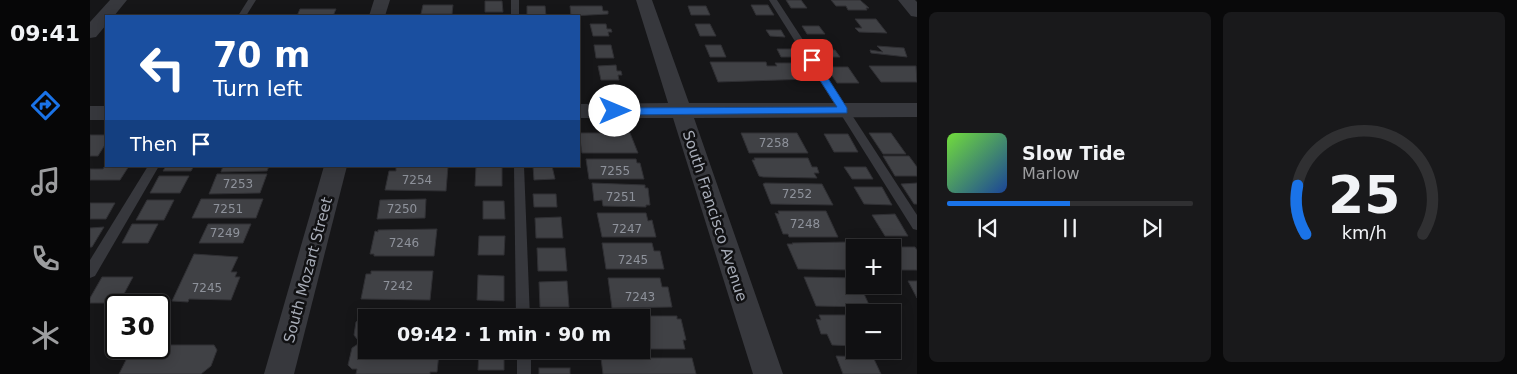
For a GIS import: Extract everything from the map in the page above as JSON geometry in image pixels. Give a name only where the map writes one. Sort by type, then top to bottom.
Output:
[{"type":"street","points":[[106,15],[119,0]]},
{"type":"street","points":[[377,15],[382,0]]},
{"type":"street","name":"South Francisco Avenue","points":[[644,0],[768,374]]},
{"type":"street","points":[[906,0],[917,12]]},
{"type":"street","points":[[90,33],[105,16]]},
{"type":"street","points":[[580,111],[917,110]]},
{"type":"street","points":[[90,113],[105,113]]},
{"type":"street","name":"South Mozart Street","points":[[279,374],[336,167]]},
{"type":"lane","points":[[243,15],[252,0]]},
{"type":"lane","points":[[514,0],[515,15]]},
{"type":"lane","points":[[773,0],[917,225]]},
{"type":"lane","points":[[90,272],[153,167]]},
{"type":"lane","points":[[519,167],[523,309]]},
{"type":"lane","points":[[524,359],[524,374]]},
{"type":"building","points":[[786,0],[801,0],[807,8],[791,8]]},
{"type":"building","points":[[831,0],[860,0],[869,8],[866,8],[867,10],[848,10],[846,6],[836,6]]},
{"type":"building","points":[[485,1],[502,1],[503,12],[485,12]]},
{"type":"building","points":[[423,5],[453,5],[452,14],[421,14]]},
{"type":"building","points":[[751,5],[768,5],[774,15],[756,15]]},
{"type":"building","points":[[527,6],[545,6],[546,15],[527,15]]},
{"type":"building","points":[[570,6],[602,6],[603,11],[608,11],[608,14],[571,15]]},
{"type":"building","points":[[688,6],[706,6],[710,15],[691,15]]},
{"type":"building","points":[[300,9],[336,9],[333,15],[297,15]]},
{"type":"building","points":[[855,19],[876,19],[887,33],[859,32],[855,28],[862,28]]},
{"type":"building","points":[[590,24],[606,24],[607,29],[611,29],[612,32],[608,32],[609,36],[593,36]]},
{"type":"building","points":[[695,24],[710,24],[716,36],[700,36]]},
{"type":"building","points":[[802,26],[819,26],[825,34],[807,34]]},
{"type":"building","points":[[766,30],[781,30],[785,37],[770,36]]},
{"type":"building","points":[[594,45],[611,45],[614,58],[596,58]]},
{"type":"building","points":[[705,45],[721,45],[726,57],[710,57]]},
{"type":"building","points":[[877,46],[904,48],[907,57],[871,53],[870,50],[883,52]]},
{"type":"building","points":[[777,49],[793,49],[798,57],[781,57]]},
{"type":"building","points":[[817,50],[835,50],[840,57],[821,57]]},
{"type":"building","points":[[710,62],[766,62],[767,66],[777,66],[775,63],[799,63],[810,79],[718,82]]},
{"type":"building","points":[[616,65],[617,71],[621,71],[622,75],[618,75],[619,80],[601,80],[598,66]]},
{"type":"building","points":[[869,66],[916,66],[917,82],[881,82]]},
{"type":"building","points":[[826,67],[848,67],[859,83],[837,83]]},
{"type":"building","points":[[580,133],[630,133],[638,153],[582,153]]},
{"type":"building","points":[[741,133],[797,133],[808,153],[749,153]]},
{"type":"building","points":[[869,133],[891,133],[906,154],[883,154]]},
{"type":"building","points":[[824,134],[848,134],[858,152],[834,152]]},
{"type":"building","points":[[90,135],[105,135],[105,145],[98,156],[90,156]]},
{"type":"building","points":[[883,156],[909,156],[917,167],[917,176],[895,176]]},
{"type":"building","points":[[754,158],[808,158],[812,167],[817,167],[819,173],[814,173],[817,178],[763,177],[759,176],[752,160],[755,160]]},
{"type":"building","points":[[586,159],[636,159],[637,163],[640,163],[644,179],[589,179]]},
{"type":"building","points":[[105,166],[128,167],[120,180],[90,180],[90,169],[103,169]]},
{"type":"building","points":[[165,167],[193,167],[191,171],[163,171]]},
{"type":"building","points":[[223,167],[269,167],[267,171],[221,172]]},
{"type":"building","points":[[396,167],[448,167],[446,191],[385,190],[389,171],[396,171]]},
{"type":"building","points":[[476,167],[502,167],[502,186],[475,186]]},
{"type":"building","points":[[533,167],[552,167],[555,179],[534,180]]},
{"type":"building","points":[[844,167],[866,167],[873,179],[852,179]]},
{"type":"building","points":[[217,174],[267,174],[260,193],[209,194]]},
{"type":"building","points":[[159,176],[189,176],[180,193],[150,193]]},
{"type":"building","points":[[592,183],[645,185],[645,188],[648,188],[650,205],[646,205],[646,207],[603,206],[602,200],[594,201]]},
{"type":"building","points":[[917,183],[917,204],[914,204],[901,184]]},
{"type":"building","points":[[763,184],[822,184],[833,205],[771,204]]},
{"type":"building","points":[[854,187],[882,187],[892,205],[864,204]]},
{"type":"building","points":[[533,194],[556,194],[557,207],[534,207]]},
{"type":"building","points":[[201,199],[263,199],[256,218],[192,218]]},
{"type":"building","points":[[426,199],[425,218],[377,219],[380,200]]},
{"type":"building","points":[[147,200],[174,200],[164,220],[136,220]]},
{"type":"building","points":[[483,201],[504,201],[505,219],[483,219]]},
{"type":"building","points":[[90,203],[115,203],[106,219],[90,219]]},
{"type":"building","points":[[778,211],[826,211],[838,237],[789,237],[788,234],[783,234],[775,213],[779,214]]},
{"type":"building","points":[[597,213],[646,213],[648,221],[652,220],[656,237],[602,237]]},
{"type":"building","points":[[895,214],[908,236],[885,236],[872,215]]},
{"type":"building","points":[[561,217],[563,238],[536,238],[535,218]]},
{"type":"building","points":[[132,224],[158,224],[148,243],[122,243]]},
{"type":"building","points":[[208,224],[251,224],[243,243],[199,243]]},
{"type":"building","points":[[104,227],[92,247],[90,247],[90,228]]},
{"type":"building","points":[[437,229],[434,256],[374,256],[374,254],[370,254],[375,231]]},
{"type":"building","points":[[479,236],[505,236],[504,255],[478,255]]},
{"type":"building","points":[[846,242],[846,270],[798,269],[787,244]]},
{"type":"building","points":[[602,243],[652,243],[654,251],[660,251],[664,269],[606,269]]},
{"type":"building","points":[[901,247],[915,247],[917,250],[917,270],[901,270]]},
{"type":"building","points":[[537,248],[565,248],[567,271],[538,271]]},
{"type":"building","points":[[194,254],[238,257],[231,272],[237,272],[235,277],[240,277],[231,300],[189,299],[188,302],[172,301]]},
{"type":"building","points":[[371,271],[433,271],[430,300],[361,299],[366,274],[371,274]]},
{"type":"building","points":[[478,275],[504,276],[504,301],[477,300]]},
{"type":"building","points":[[102,277],[133,277],[124,294],[105,294],[105,303],[90,303],[90,298]]},
{"type":"building","points":[[804,277],[846,278],[846,294],[864,294],[869,304],[846,304],[846,307],[816,306]]},
{"type":"building","points":[[608,278],[660,278],[662,287],[668,287],[672,307],[612,308]]},
{"type":"building","points":[[567,281],[569,307],[540,307],[539,282]]},
{"type":"building","points":[[908,281],[917,281],[917,298]]},
{"type":"building","points":[[819,315],[846,315],[846,346],[832,345],[827,334],[821,334],[816,319],[821,320]]},
{"type":"building","points":[[650,316],[677,316],[677,319],[681,319],[686,340],[683,340],[685,349],[650,349]]},
{"type":"building","points":[[358,320],[358,339],[354,335]]},
{"type":"building","points":[[358,344],[358,359],[438,359],[437,372],[430,372],[430,374],[356,374],[357,369],[352,369],[348,365],[352,348]]},
{"type":"building","points":[[170,345],[214,345],[217,350],[211,366],[201,374],[119,374],[126,359],[170,359]]},
{"type":"building","points":[[836,356],[846,356],[846,359],[874,359],[881,374],[843,374]]},
{"type":"building","points":[[692,358],[696,374],[603,374],[601,359]]},
{"type":"building","points":[[479,359],[504,359],[504,370],[478,370]]},
{"type":"building","points":[[539,368],[570,368],[570,374],[539,374]]},
{"type":"route","points":[[615,111],[844,110],[812,60]]}]
